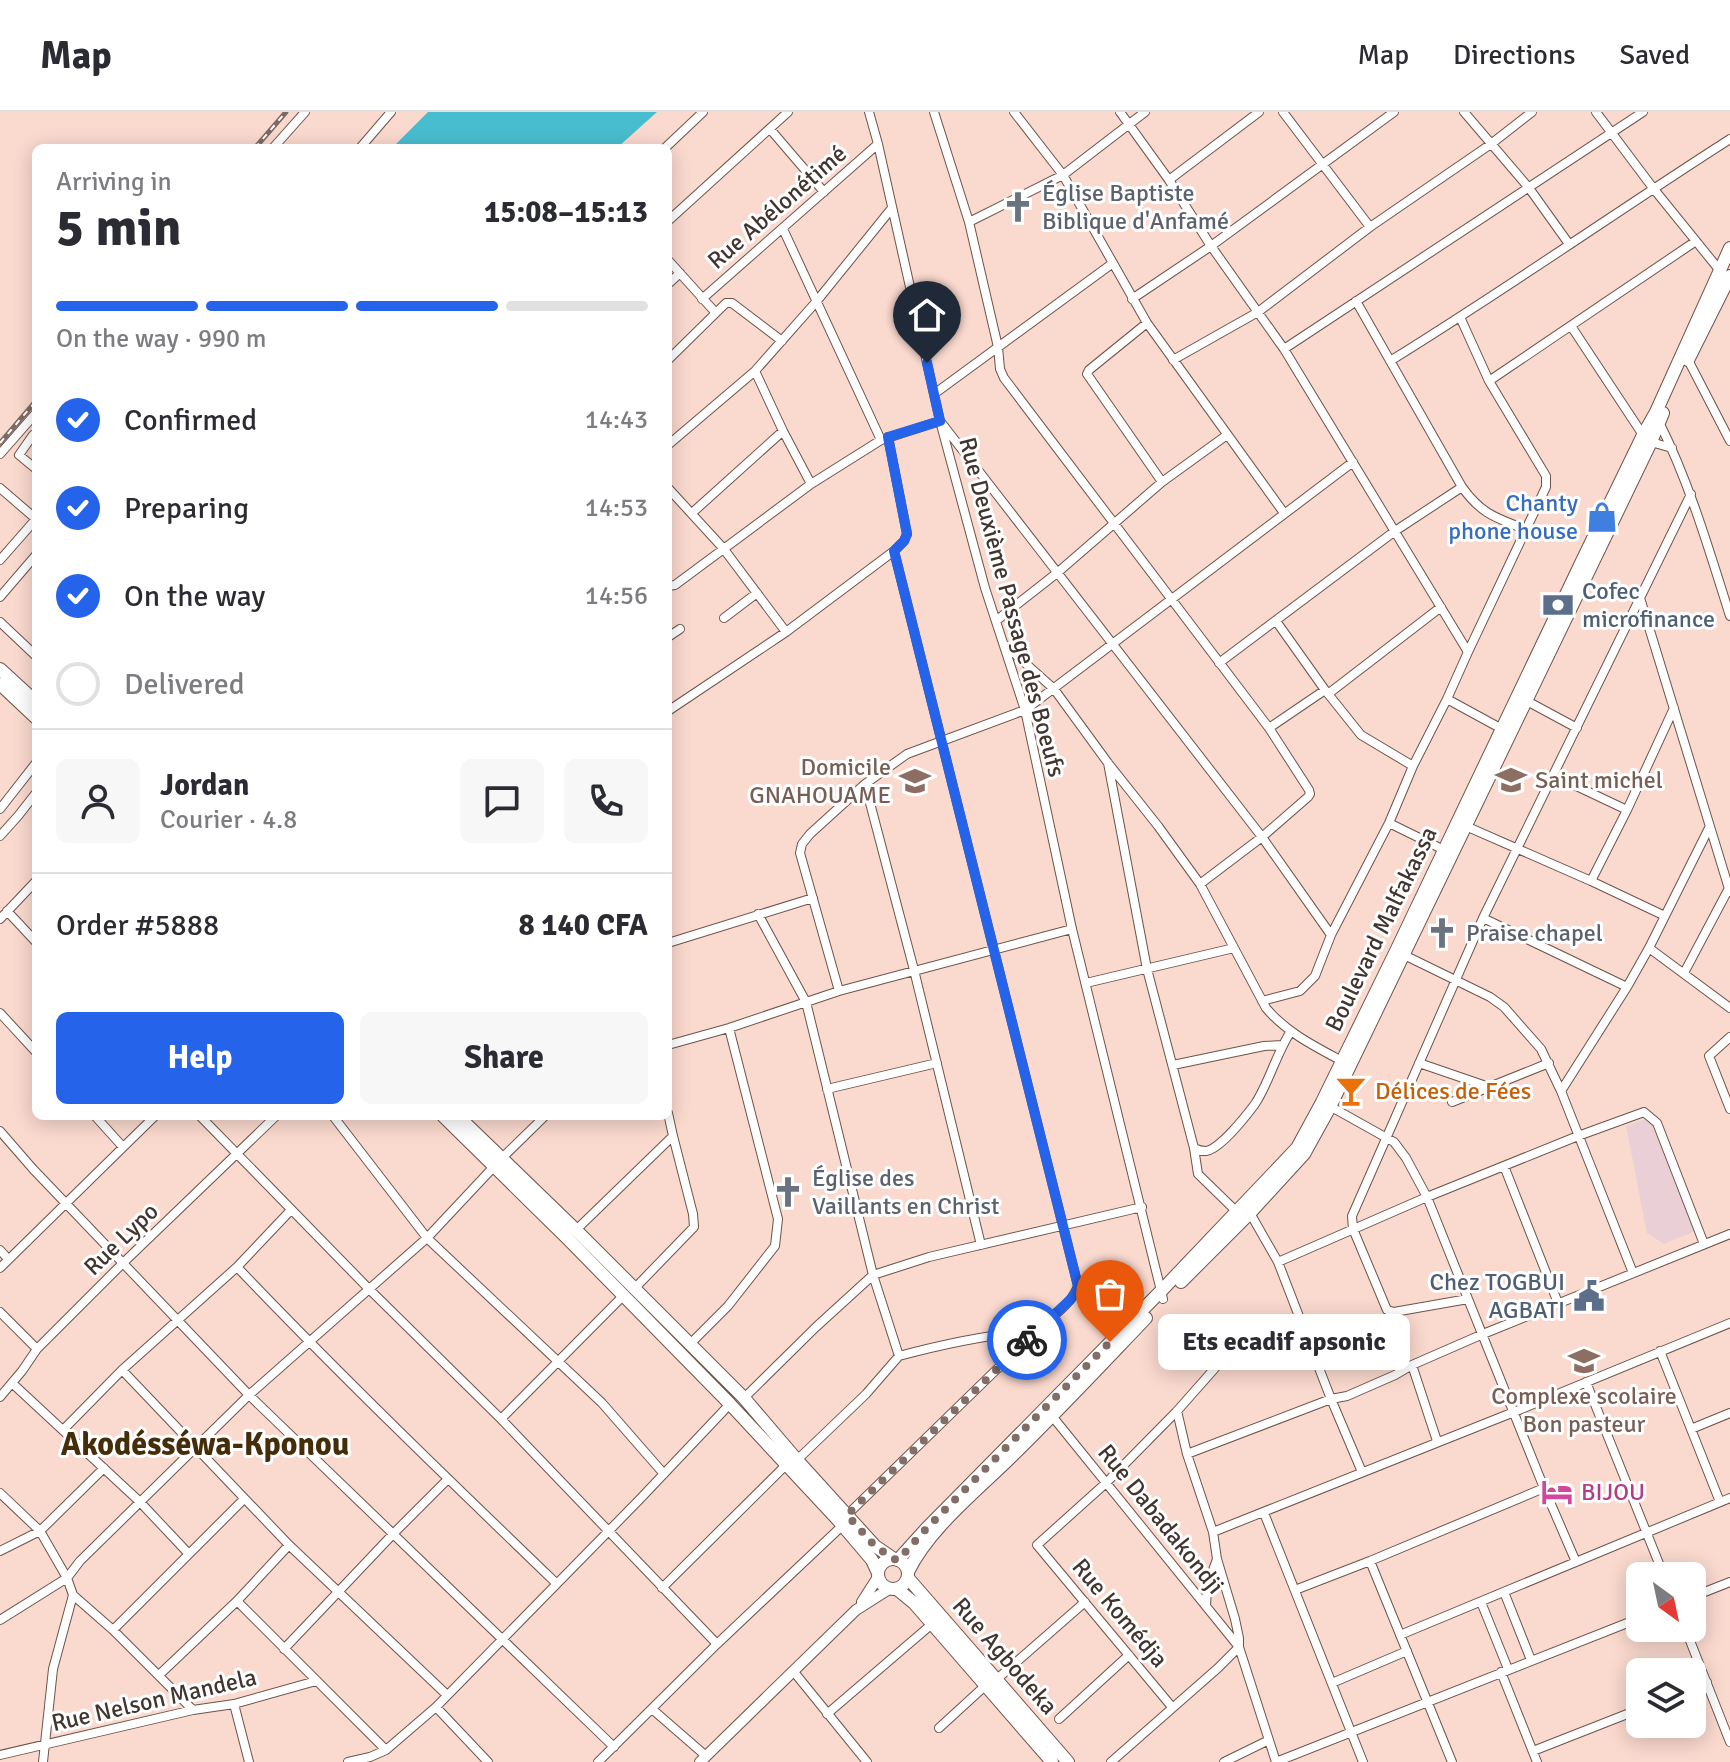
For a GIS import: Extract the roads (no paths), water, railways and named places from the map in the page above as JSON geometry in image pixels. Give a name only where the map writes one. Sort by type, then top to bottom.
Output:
[{"type":"main road","name":"Boulevard Malfakassa","points":[[930,1531],[1163,1294],[1289,1158],[1326,1104],[1342,1061],[1400,953],[1444,850],[1461,824],[1525,700],[1686,356],[1727,278],[1730,248]]},
{"type":"main road","name":"Boulevard Malfakassa","points":[[1163,1294],[1250,1213],[1304,1154],[1461,824],[1502,729],[1647,438]]},
{"type":"main road","points":[[0,669],[32,698]]},
{"type":"main road","points":[[0,684],[32,714]]},
{"type":"main road","points":[[448,1120],[576,1230],[730,1404],[792,1462],[845,1520],[875,1546],[905,1564],[908,1575]]},
{"type":"main road","points":[[461,1120],[498,1162],[629,1292],[690,1344],[744,1398],[792,1462]]},
{"type":"main road","points":[[878,1575],[885,1561],[896,1559],[930,1531],[1052,1416],[1163,1294]]},
{"type":"main road","points":[[845,1520],[872,1560],[882,1584],[893,1589],[908,1575],[930,1531]]},
{"type":"main road","name":"Rue Agbodeka","points":[[908,1575],[1052,1762]]},
{"type":"main road","name":"Rue Agbodeka","points":[[893,1589],[914,1603],[1068,1762]]},
{"type":"street","points":[[277,144],[305,112]]},
{"type":"street","points":[[363,144],[391,112]]},
{"type":"street","points":[[669,144],[703,112]]},
{"type":"street","points":[[672,217],[788,112]]},
{"type":"street","name":"Rue Deuxième Passage des Boeufs","points":[[869,112],[940,421],[985,588],[1025,710],[1072,929],[1163,1294]]},
{"type":"street","points":[[934,112],[969,222],[1004,378],[1269,728],[1309,790],[1310,794],[1262,837],[1200,884]]},
{"type":"street","points":[[1014,112],[1063,175],[1147,323],[1284,513]]},
{"type":"street","points":[[1120,112],[1284,349],[1468,652]]},
{"type":"street","points":[[969,222],[1063,175],[1145,112]]},
{"type":"street","points":[[1169,180],[1259,112]]},
{"type":"street","points":[[1283,112],[1370,227]]},
{"type":"street","points":[[1132,299],[1211,246],[1394,112]]},
{"type":"street","points":[[1464,112],[1529,188],[1569,244]]},
{"type":"street","points":[[1173,360],[1258,312],[1370,227],[1532,112]]},
{"type":"street","points":[[1596,112],[1727,278]]},
{"type":"street","points":[[1284,349],[1643,112]]},
{"type":"street","points":[[770,129],[824,192]]},
{"type":"street","points":[[1390,361],[1730,139]]},
{"type":"street","name":"Rue Abélonétimé","points":[[702,299],[878,144]]},
{"type":"street","points":[[672,442],[755,371],[892,208]]},
{"type":"street","points":[[672,708],[786,632],[894,551],[907,534],[884,438],[783,229]]},
{"type":"street","points":[[1489,381],[1696,241]]},
{"type":"street","points":[[934,394],[1113,263]]},
{"type":"street","points":[[672,264],[715,312]]},
{"type":"street","points":[[672,280],[680,273]]},
{"type":"street","points":[[1356,301],[1462,487],[1487,514],[1527,530]]},
{"type":"street","points":[[672,356],[726,303],[732,303],[782,341]]},
{"type":"street","points":[[1262,1001],[1300,991],[1315,976],[1331,935],[1389,823],[1546,487],[1546,476],[1489,381],[1460,317]]},
{"type":"street","points":[[1147,323],[1087,374],[1162,482]]},
{"type":"street","points":[[1571,326],[1647,438],[1672,448]]},
{"type":"street","points":[[1686,356],[1730,441]]},
{"type":"street","points":[[755,371],[811,484]]},
{"type":"street","points":[[1657,417],[1691,494],[1730,616]]},
{"type":"street","points":[[0,454],[32,418]]},
{"type":"street","points":[[672,585],[811,484],[884,438],[940,421],[1262,837],[1331,935]]},
{"type":"street","points":[[692,513],[783,431]]},
{"type":"street","points":[[997,620],[1057,573],[1162,482],[1227,435]]},
{"type":"street","points":[[32,436],[19,455],[32,466]]},
{"type":"street","points":[[839,991],[800,853],[802,844],[810,834],[865,784],[907,754],[1025,710],[1353,462]]},
{"type":"street","points":[[1219,663],[1395,531],[1462,487]]},
{"type":"street","points":[[0,488],[32,516]]},
{"type":"street","points":[[672,492],[723,548],[786,632]]},
{"type":"street","points":[[1468,1299],[1394,1312],[1387,1310],[1353,1229],[1352,1216],[1483,918],[1691,494]]},
{"type":"street","points":[[0,560],[32,524]]},
{"type":"street","points":[[598,1762],[1070,1300],[1078,1286],[894,551]]},
{"type":"street","points":[[0,597],[32,560]]},
{"type":"street","points":[[724,618],[757,593]]},
{"type":"street","points":[[1640,597],[1729,890],[1684,973]]},
{"type":"street","points":[[1269,728],[1327,692],[1441,607]]},
{"type":"street","points":[[1276,621],[1361,735],[1413,766]]},
{"type":"street","points":[[0,622],[32,652]]},
{"type":"street","points":[[672,634],[680,629]]},
{"type":"street","points":[[1005,645],[1054,689],[1200,884],[1262,1001],[1276,1020],[1342,1061]]},
{"type":"street","points":[[1447,699],[1502,729]]},
{"type":"street","points":[[1525,700],[1577,728]]},
{"type":"street","points":[[1591,881],[1674,707]]},
{"type":"street","points":[[1108,763],[1147,969],[1198,1174],[1237,1212]]},
{"type":"street","points":[[0,809],[32,768]]},
{"type":"street","points":[[1553,775],[1627,810]]},
{"type":"street","points":[[865,784],[981,1245]]},
{"type":"street","points":[[0,836],[32,798]]},
{"type":"street","points":[[1389,823],[1444,850]]},
{"type":"street","points":[[1461,824],[1665,916]]},
{"type":"street","points":[[1561,1091],[1627,987],[1710,827]]},
{"type":"street","points":[[1719,860],[1730,855]]},
{"type":"street","points":[[0,919],[32,885]]},
{"type":"street","points":[[672,942],[813,898]]},
{"type":"street","points":[[7,911],[32,938]]},
{"type":"street","points":[[758,914],[806,1002],[873,1275],[899,1356]]},
{"type":"street","points":[[1483,918],[1627,987]]},
{"type":"street","points":[[672,1044],[839,991],[1072,929]]},
{"type":"street","points":[[1086,983],[1234,948]]},
{"type":"street","points":[[1649,948],[1730,1008]]},
{"type":"street","points":[[1400,953],[1490,997],[1528,1033],[1549,1063],[1633,1273]]},
{"type":"street","points":[[0,1013],[32,1048]]},
{"type":"street","points":[[690,1344],[728,1306],[775,1246],[777,1236],[778,1219],[729,1028]]},
{"type":"street","points":[[1194,1148],[1209,1151],[1227,1137],[1256,1103],[1281,1045],[1291,1031]]},
{"type":"street","points":[[1730,1037],[1709,1056],[1730,1109]]},
{"type":"street","points":[[1173,1065],[1281,1045]]},
{"type":"street","points":[[827,1089],[937,1063]]},
{"type":"street","points":[[1419,1063],[1490,1087]]},
{"type":"street","points":[[1452,1102],[1549,1063]]},
{"type":"street","points":[[1326,1104],[1386,1136],[1399,1148],[1427,1197],[1576,1562]]},
{"type":"street","points":[[1278,1262],[1427,1197],[1644,1112],[1657,1123],[1704,1244]]},
{"type":"street","points":[[99,1120],[123,1147]]},
{"type":"street","points":[[0,1268],[151,1120]]},
{"type":"street","points":[[204,1120],[501,1419],[717,1644]]},
{"type":"street","name":"Rue Lypo","points":[[0,1397],[37,1349],[272,1120]]},
{"type":"street","points":[[336,1120],[427,1238],[602,1403],[664,1474]]},
{"type":"street","points":[[0,1620],[67,1578],[139,1501],[249,1395],[427,1238],[541,1120]]},
{"type":"street","points":[[501,1419],[694,1227],[670,1120]]},
{"type":"street","points":[[0,1131],[249,1395],[614,1747]]},
{"type":"street","points":[[576,1230],[673,1136]]},
{"type":"street","points":[[1504,1166],[1558,1303]]},
{"type":"street","points":[[744,1398],[873,1275],[922,1259],[1142,1207]]},
{"type":"street","points":[[63,1430],[122,1370],[237,1267],[291,1210]]},
{"type":"street","points":[[1250,1213],[1278,1262],[1362,1472]]},
{"type":"street","points":[[1187,1454],[1331,1399],[1347,1396],[1483,1334],[1730,1234]]},
{"type":"street","points":[[0,1250],[8,1259]]},
{"type":"street","points":[[237,1267],[309,1343],[556,1583]]},
{"type":"street","points":[[0,1312],[37,1349]]},
{"type":"street","points":[[1213,1532],[1730,1323]]},
{"type":"street","points":[[1106,1483],[1177,1411],[1254,1324]]},
{"type":"street","points":[[662,1588],[866,1394],[899,1356],[962,1340],[1036,1331]]},
{"type":"street","points":[[1660,1351],[1720,1502]]},
{"type":"street","points":[[1412,1365],[1437,1441]]},
{"type":"street","points":[[122,1370],[289,1545],[447,1695]]},
{"type":"street","points":[[1586,1382],[1658,1562]]},
{"type":"street","points":[[12,1383],[139,1501],[188,1553]]},
{"type":"street","points":[[348,1762],[386,1750],[436,1707],[730,1404]]},
{"type":"street","points":[[1177,1411],[1187,1454],[1213,1532],[1239,1647],[1276,1762],[1626,1623]]},
{"type":"street","points":[[1691,1429],[1730,1413]]},
{"type":"street","name":"Rue Dabadakondji","points":[[1052,1416],[1239,1647]]},
{"type":"street","points":[[0,1551],[40,1531],[104,1468]]},
{"type":"street","points":[[284,1649],[448,1479]]},
{"type":"street","name":"Rue Komédja","points":[[1106,1483],[1037,1545],[1172,1707]]},
{"type":"street","points":[[1295,1590],[1544,1488]]},
{"type":"street","points":[[0,1493],[40,1531],[67,1578],[73,1595],[113,1630],[193,1710]]},
{"type":"street","points":[[1400,1635],[1730,1498]]},
{"type":"street","points":[[113,1630],[244,1499]]},
{"type":"street","points":[[1264,1513],[1363,1762]]},
{"type":"street","points":[[159,1675],[237,1601],[289,1545]]},
{"type":"street","points":[[1206,1606],[1207,1587],[1217,1559]]},
{"type":"street","points":[[1370,1561],[1452,1762]]},
{"type":"street","points":[[652,1709],[708,1758],[856,1610],[878,1575]]},
{"type":"street","points":[[1706,1591],[1730,1582]]},
{"type":"street","points":[[856,1610],[893,1589]]},
{"type":"street","points":[[1504,1592],[1531,1660]]},
{"type":"street","points":[[43,1762],[53,1669],[73,1595]]},
{"type":"street","points":[[237,1601],[386,1750]]},
{"type":"street","points":[[939,1728],[1085,1602]]},
{"type":"street","points":[[1481,1602],[1537,1762]]},
{"type":"street","points":[[827,1714],[932,1624]]},
{"type":"street","points":[[1691,1642],[1730,1742]]},
{"type":"street","points":[[1111,1762],[1239,1647]]},
{"type":"street","points":[[1332,1683],[1407,1651]]},
{"type":"street","points":[[1059,1719],[1129,1655]]},
{"type":"street","points":[[794,1672],[867,1762]]},
{"type":"street","name":"Rue Nelson Mandela","points":[[0,1755],[193,1710],[234,1704],[316,1681]]},
{"type":"street","points":[[234,1704],[249,1762]]},
{"type":"street","points":[[436,1707],[488,1762]]},
{"type":"street","points":[[1533,1751],[1626,1714]]},
{"type":"street","points":[[1224,1762],[1269,1740]]},
{"type":"water","points":[[428,112],[657,112],[621,144],[396,144]]},
{"type":"railway","points":[[258,144],[286,112]]},
{"type":"railway","points":[[0,443],[32,406]]},
{"type":"place","name":"Église Baptiste Biblique d'Anfamé","points":[[1018,207]]},
{"type":"place","name":"Chanty phone house","points":[[1602,517]]},
{"type":"place","name":"Cofec microfinance","points":[[1558,605]]},
{"type":"place","name":"Saint michel","points":[[1511,780]]},
{"type":"place","name":"Domicile GNAHOUAME","points":[[915,781]]},
{"type":"place","name":"Praise chapel","points":[[1442,933]]},
{"type":"place","name":"Délices de Fées","points":[[1351,1091]]},
{"type":"place","name":"Église des Vaillants en Christ","points":[[788,1192]]},
{"type":"place","name":"Chez TOGBUI AGBATI","points":[[1589,1296]]},
{"type":"place","name":"Ets ecadif apsonic","points":[[1110,1342]]},
{"type":"place","name":"Complexe scolaire Bon pasteur","points":[[1584,1361]]},
{"type":"place","name":"BIJOU","points":[[1557,1492]]},
{"type":"district","name":"Akodésséwa-Kponou","points":[[205,1444]]}]
